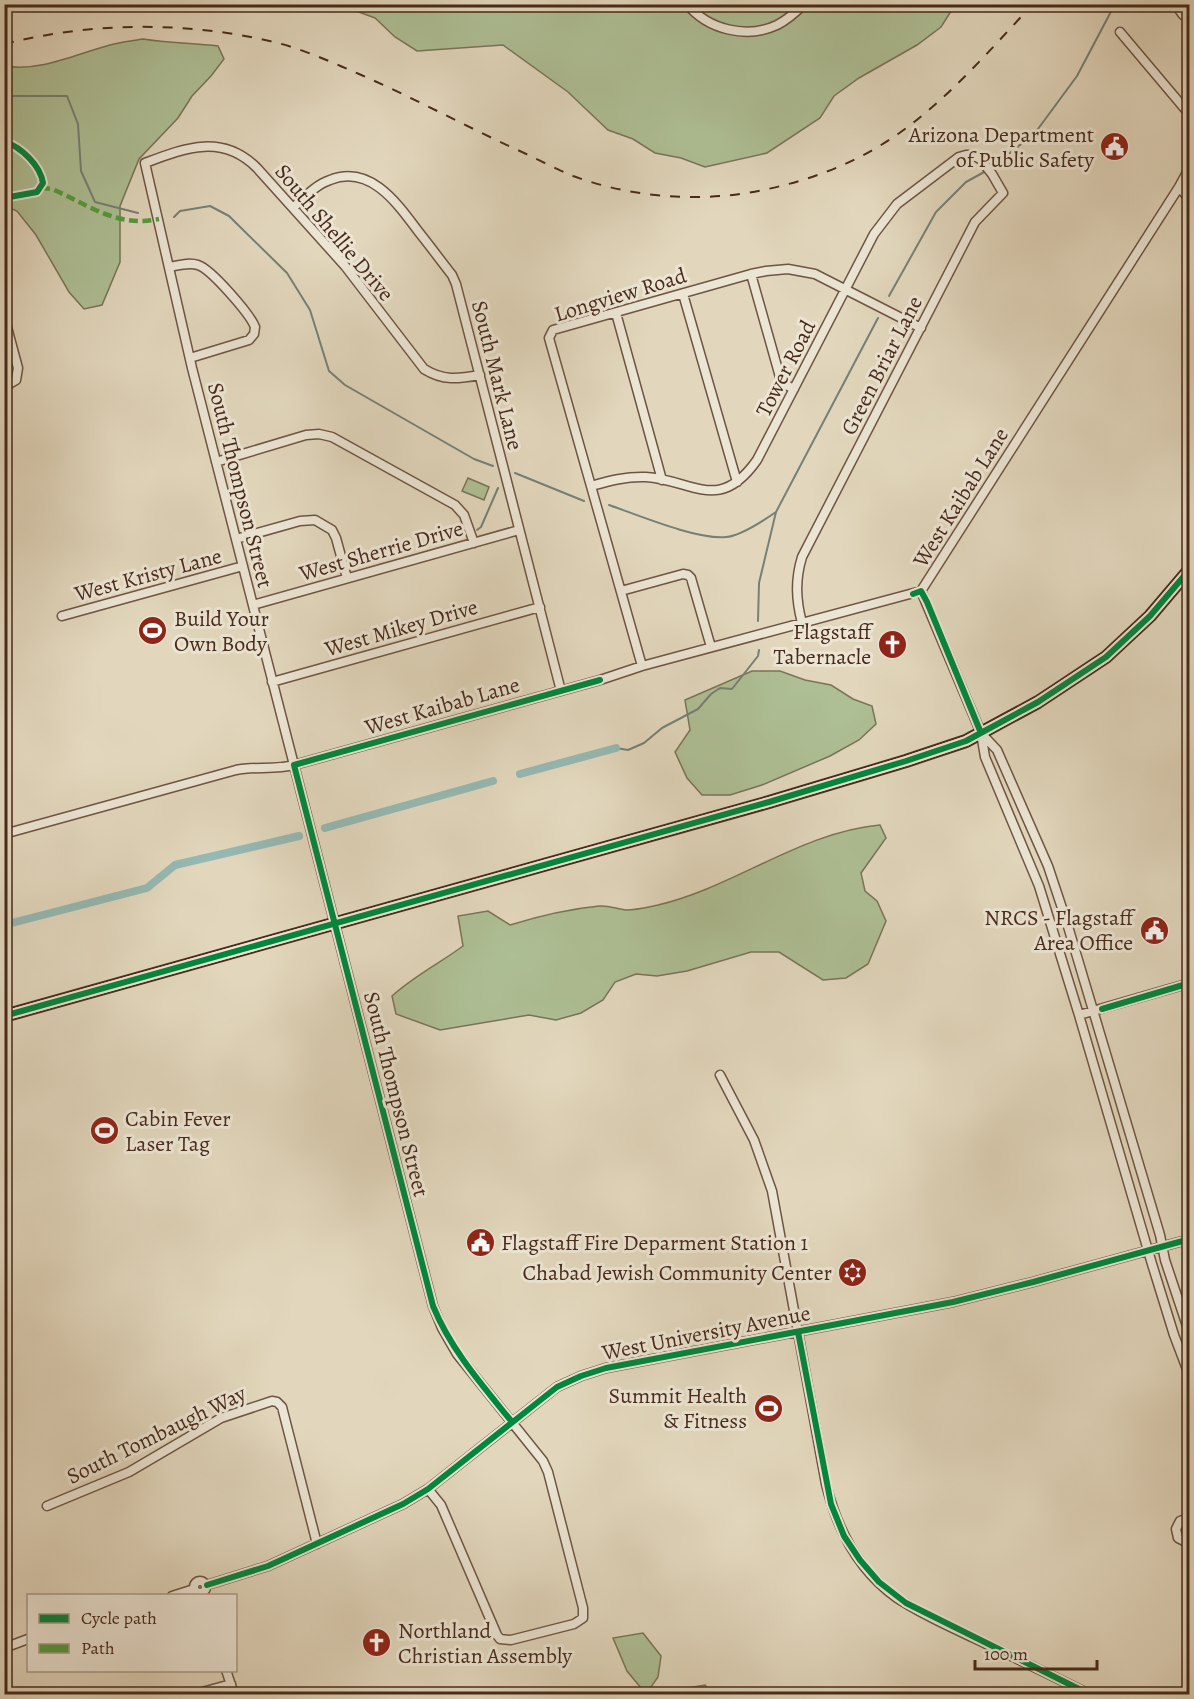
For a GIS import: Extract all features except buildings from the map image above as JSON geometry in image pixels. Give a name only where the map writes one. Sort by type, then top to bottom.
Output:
[{"type":"main road","points":[[4,1016],[843,781],[936,751],[981,733],[1038,702],[1107,657],[1150,616],[1190,569]]},
{"type":"street","points":[[687,4],[698,17],[718,28],[757,30],[783,22],[804,4]]},
{"type":"street","points":[[1175,4],[1190,19]]},
{"type":"street","points":[[1120,32],[1190,116]]},
{"type":"street","name":"South Shellie Drive","points":[[145,163],[190,147],[207,146],[226,148],[252,163],[345,266],[424,369],[441,378],[452,379],[480,375]]},
{"type":"street","name":"Green Briar Lane","points":[[802,623],[796,592],[798,569],[802,557],[975,222],[1003,194],[996,180],[980,159],[973,155],[958,157]]},
{"type":"street","name":"Tower Road","points":[[737,482],[757,460],[874,234],[889,213],[907,195],[958,157]]},
{"type":"street","name":"South Thompson Street","points":[[145,163],[216,462],[433,1306],[457,1354],[537,1452],[548,1472],[583,1608],[583,1618],[579,1622],[511,1640],[500,1639],[441,1505],[428,1489]]},
{"type":"street","name":"West Kaibab Lane","points":[[4,834],[236,770],[255,767],[282,768],[294,765],[561,691],[642,666],[921,591],[1190,167]]},
{"type":"street","name":"South Mark Lane","points":[[292,208],[328,180],[340,177],[361,178],[381,188],[402,209],[456,284],[561,691]]},
{"type":"street","points":[[1179,187],[1190,200]]},
{"type":"street","points":[[170,267],[190,263],[207,269],[253,320],[255,327],[254,334],[249,340],[190,358]]},
{"type":"street","name":"Longview Road","points":[[642,666],[549,338],[553,330],[776,269],[802,270],[815,274],[921,328]]},
{"type":"street","points":[[751,274],[780,377],[786,385],[794,389]]},
{"type":"street","points":[[591,486],[633,477],[662,480],[704,491],[728,487],[737,482],[683,294]]},
{"type":"street","points":[[616,313],[662,480]]},
{"type":"street","points":[[4,316],[18,368],[16,380],[5,387]]},
{"type":"street","points":[[216,462],[306,435],[319,434],[332,437],[454,504],[464,515],[474,543]]},
{"type":"street","points":[[236,539],[300,521],[315,520],[332,530],[346,578]]},
{"type":"street","name":"West Sherrie Drive","points":[[253,605],[519,530]]},
{"type":"street","name":"West Kristy Lane","points":[[62,616],[243,566]]},
{"type":"street","points":[[621,591],[683,574],[688,575],[691,578],[711,647]]},
{"type":"street","points":[[921,591],[981,733],[984,757],[1039,886],[1148,1251],[1174,1335],[1190,1377]]},
{"type":"street","name":"West Mikey Drive","points":[[273,682],[540,607]]},
{"type":"street","points":[[981,733],[997,750],[1048,867],[1190,1335]]},
{"type":"street","points":[[1079,1015],[1190,983]]},
{"type":"street","points":[[720,1075],[747,1123],[767,1173],[831,1504],[844,1536],[879,1582],[906,1603],[1089,1695]]},
{"type":"street","name":"West University Avenue","points":[[184,1594],[202,1591],[268,1566],[393,1510],[428,1489],[557,1388],[593,1372],[992,1293],[1190,1239]]},
{"type":"street","name":"South Tombaugh Way","points":[[47,1506],[129,1472],[221,1418],[272,1401],[282,1407],[317,1544]]},
{"type":"street","points":[[1190,1517],[1180,1521],[1176,1529],[1178,1538],[1190,1544]]},
{"type":"street","points":[[4,1648],[27,1640]]},
{"type":"street","points":[[226,1672],[234,1695]]},
{"type":"street","points":[[195,1695],[231,1684]]},
{"type":"green space","points":[[340,5],[955,5],[941,27],[917,45],[859,78],[834,96],[820,118],[767,153],[705,167],[681,158],[655,153],[633,139],[608,130],[568,92],[503,45],[417,51],[395,37],[375,18]]},
{"type":"green space","points":[[143,39],[218,46],[224,59],[192,96],[178,118],[139,159],[120,206],[120,262],[102,305],[84,309],[69,292],[36,235],[17,211],[5,206],[5,66],[31,67],[110,45]]},
{"type":"green space","points":[[468,478],[489,487],[484,500],[462,491]]},
{"type":"green space","points":[[752,671],[780,671],[805,680],[831,685],[853,699],[872,706],[876,724],[859,740],[830,756],[762,785],[730,795],[702,795],[687,778],[675,752],[690,730],[685,700]]},
{"type":"green space","points":[[880,825],[886,838],[861,873],[865,891],[877,901],[886,921],[868,964],[846,978],[823,980],[779,952],[751,952],[687,971],[657,976],[636,974],[615,982],[603,1000],[581,1013],[556,1020],[529,1015],[440,1030],[396,1014],[392,996],[463,946],[458,916],[488,911],[510,925],[588,907],[606,906],[626,910],[658,905],[714,886],[823,838]]},
{"type":"green space","points":[[643,1633],[661,1656],[658,1677],[646,1694],[627,1671],[613,1638]]},
{"type":"green space","points":[[705,1685],[713,1694],[676,1694],[676,1690]]},
{"type":"waterway","points":[[991,168],[1035,133],[1077,76],[1115,4]]},
{"type":"waterway","points":[[4,96],[67,96],[78,124],[81,171],[95,202],[138,213]]},
{"type":"waterway","points":[[889,296],[936,212],[966,182],[986,171]]},
{"type":"waterway","points":[[174,217],[180,211],[210,206],[229,216],[287,273],[310,310],[329,371],[345,385],[474,459],[493,466]]},
{"type":"waterway","points":[[609,505],[668,526],[714,537],[738,534],[752,528],[776,512],[878,318]]},
{"type":"waterway","points":[[515,473],[584,501]]},
{"type":"waterway","points":[[477,530],[481,527],[498,488]]},
{"type":"waterway","points":[[758,621],[759,583],[776,512]]},
{"type":"waterway","points":[[616,748],[628,750],[644,743],[662,728],[698,709],[711,694],[720,688],[732,689],[758,656],[759,650]]},
{"type":"waterway","points":[[520,774],[616,748]]},
{"type":"waterway","points":[[325,828],[493,781]]},
{"type":"waterway","points":[[4,925],[147,888],[175,865],[299,836]]},
{"type":"railway","points":[[4,44],[71,31],[139,27],[207,30],[274,42],[306,52],[359,74],[573,176],[643,194],[691,197],[739,194],[799,181],[834,169],[883,144],[935,105],[1033,4]]},
{"type":"marked path","points":[[41,188],[52,189],[116,218],[144,221],[159,219]]},
{"type":"cycle path","points":[[4,141],[29,158],[38,170],[43,183],[37,192],[4,198]]},
{"type":"cycle path","points":[[4,1016],[769,802],[966,741],[1038,702],[1106,657],[1150,616],[1190,569]]},
{"type":"cycle path","points":[[913,594],[921,591],[927,602],[981,733]]},
{"type":"cycle path","points":[[512,1422],[458,1352],[433,1306],[294,765],[600,680]]},
{"type":"cycle path","points":[[1102,1009],[1190,983]]},
{"type":"cycle path","points":[[207,1585],[268,1566],[403,1504],[428,1489],[557,1387],[581,1376],[606,1368],[953,1302],[1190,1239]]},
{"type":"cycle path","points":[[798,1332],[831,1504],[844,1536],[860,1560],[879,1582],[906,1603],[1089,1694]]},
{"type":"place","name":"Arizona Department of Public Safety","points":[[1115,147]]},
{"type":"place","name":"Build Your Own Body","points":[[153,631]]},
{"type":"place","name":"Flagstaff Tabernacle","points":[[892,644]]},
{"type":"place","name":"NRCS - Flagstaff Area Office","points":[[1154,930]]},
{"type":"place","name":"Cabin Fever Laser Tag","points":[[104,1131]]},
{"type":"place","name":"Flagstaff Fire Deparment Station 1","points":[[480,1242]]},
{"type":"place","name":"Chabad Jewish Community Center","points":[[853,1272]]},
{"type":"place","name":"Summit Health & Fitness","points":[[768,1408]]},
{"type":"place","name":"Northland Christian Assembly","points":[[377,1643]]}]
